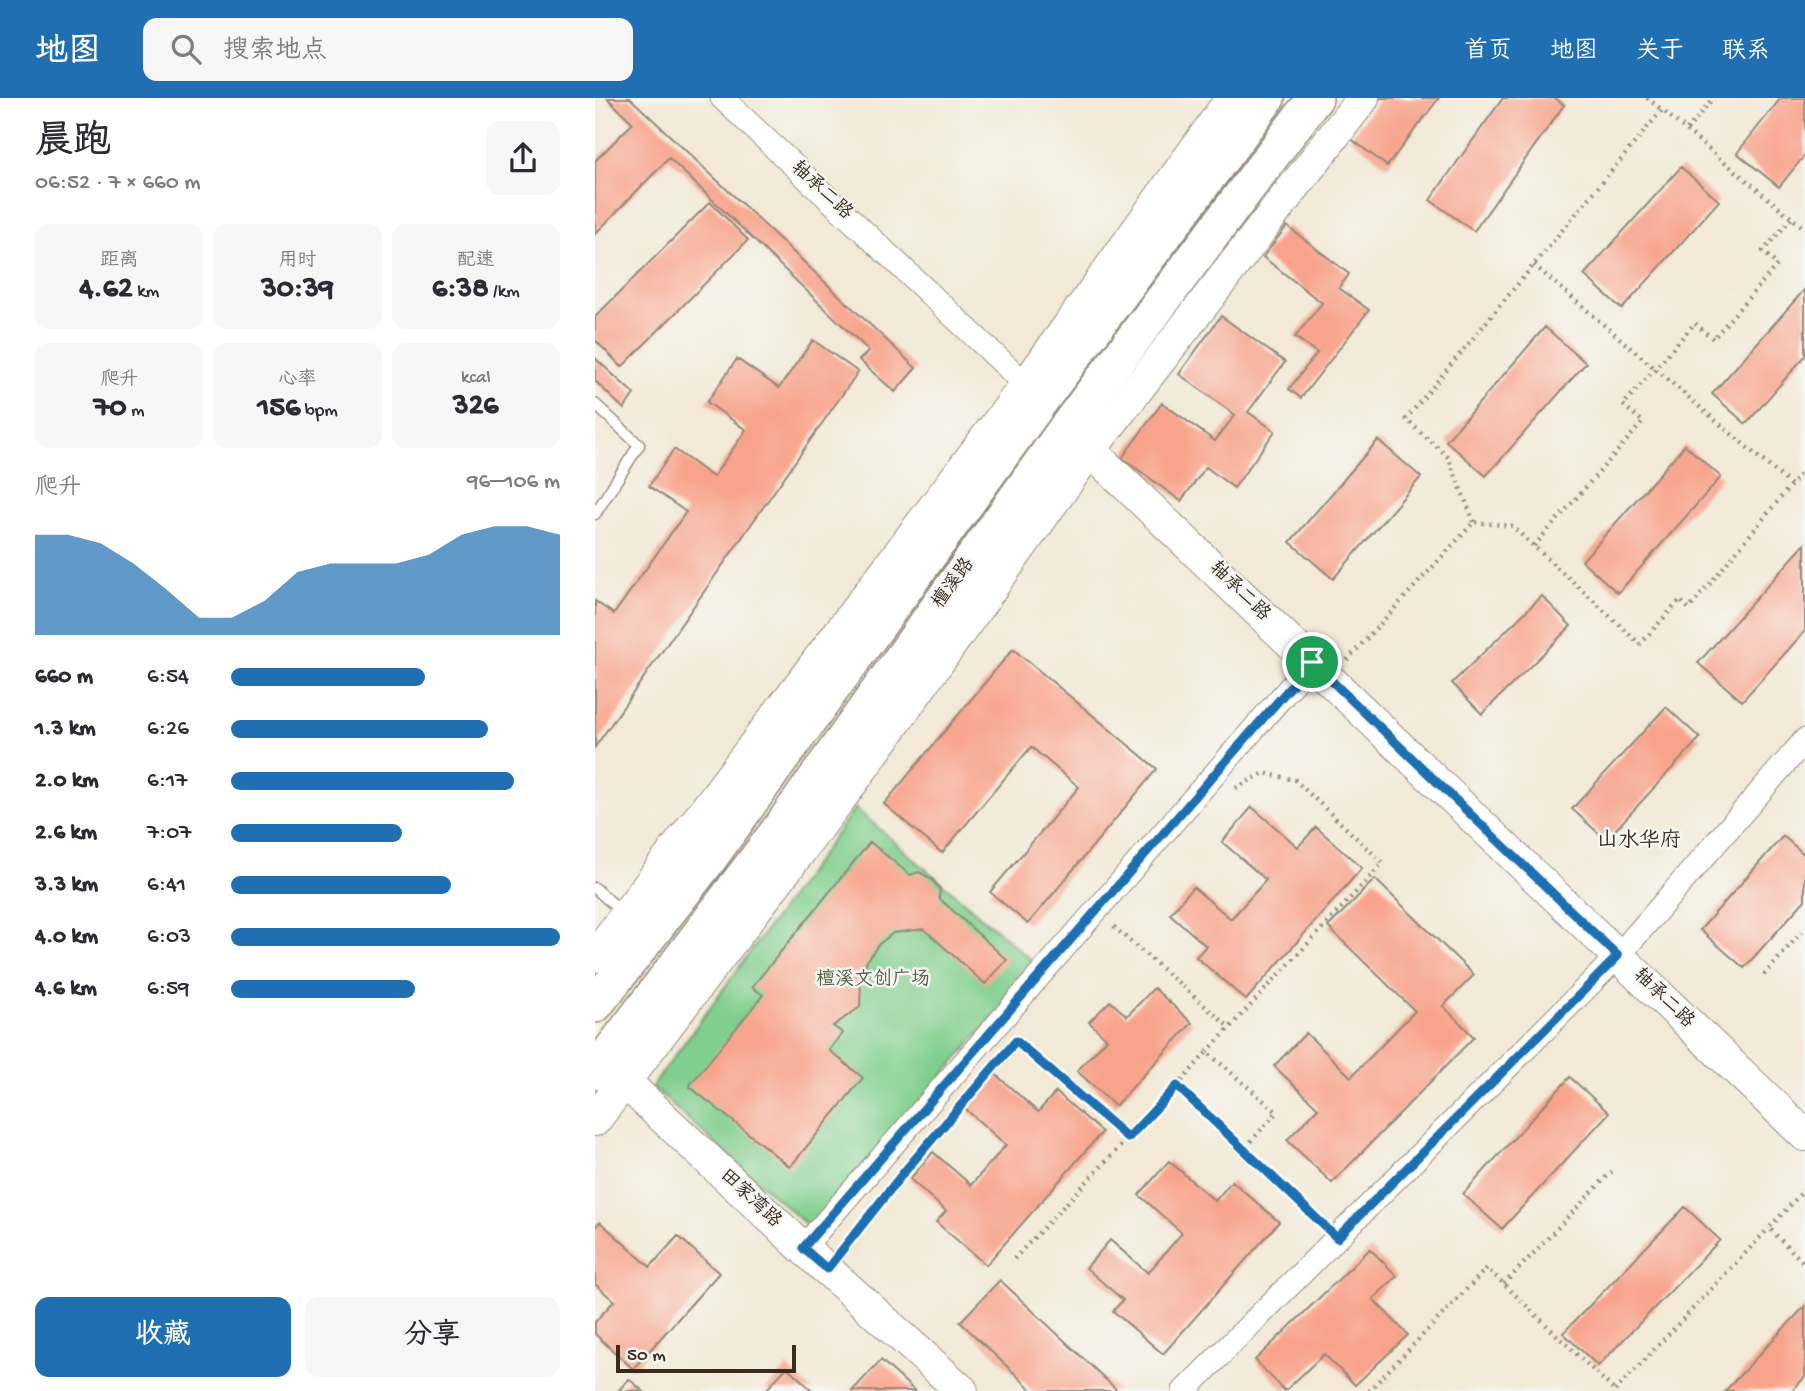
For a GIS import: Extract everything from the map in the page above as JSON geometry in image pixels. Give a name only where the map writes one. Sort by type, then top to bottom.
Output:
[{"type":"main road","name":"檀溪路","points":[[595,1004],[639,925],[745,809],[1034,392],[1267,98]]},
{"type":"main road","name":"檀溪路","points":[[607,1072],[784,823],[1078,439],[1315,98]]},
{"type":"street","name":"轴承二路","points":[[722,98],[1034,392]]},
{"type":"street","points":[[1034,392],[1232,98]]},
{"type":"street","points":[[1078,439],[1363,98]]},
{"type":"street","name":"轴承二路","points":[[1078,439],[1805,1135]]},
{"type":"street","points":[[803,1248],[1321,670]]},
{"type":"street","points":[[1184,1391],[1618,956],[1805,740]]},
{"type":"street","points":[[595,956],[639,925]]},
{"type":"street","points":[[595,1120],[607,1072]]},
{"type":"street","name":"田家湾路","points":[[607,1072],[962,1391]]},
{"type":"lane","points":[[595,404],[639,445],[595,514]]},
{"type":"lane","points":[[595,888],[639,925]]},
{"type":"path","points":[[1647,98],[1805,229]]},
{"type":"path","points":[[1686,130],[1713,98]]},
{"type":"path","points":[[1474,522],[1448,457],[1406,419],[1662,110]]},
{"type":"path","points":[[1534,546],[1643,422],[1623,405],[1695,323],[1713,339],[1777,265],[1763,251],[1792,218]]},
{"type":"path","points":[[1534,265],[1791,485]]},
{"type":"path","points":[[1474,522],[1512,526],[1640,644],[1679,600],[1689,609],[1805,468]]},
{"type":"path","points":[[1321,670],[1474,522]]},
{"type":"path","points":[[1014,1259],[1383,863],[1295,780],[1264,774],[1235,788],[1226,798]]},
{"type":"path","points":[[1105,938],[1123,918]]},
{"type":"path","points":[[1114,927],[1230,1027]]},
{"type":"path","points":[[1764,975],[1805,928]]},
{"type":"path","points":[[1007,1051],[1025,1031]]},
{"type":"path","points":[[1016,1041],[1128,1138]]},
{"type":"path","points":[[1207,1052],[1277,1112],[1244,1149]]},
{"type":"path","points":[[1177,1086],[1337,1238]]},
{"type":"path","points":[[827,1269],[912,1161]]},
{"type":"path","points":[[1504,1284],[1614,1169]]},
{"type":"path","points":[[1369,1391],[1487,1268],[1615,1391],[1805,1189]]},
{"type":"path","points":[[1769,1228],[1805,1264]]},
{"type":"green space","name":"檀溪文创广场","points":[[855,808],[1038,966],[810,1228],[652,1087]]},
{"type":"building","points":[[607,98],[630,98],[916,368],[895,392],[859,360],[869,351],[669,158],[595,234],[595,161],[633,123]]},
{"type":"building","points":[[1380,98],[1439,98],[1387,166],[1350,138]]},
{"type":"building","points":[[1503,98],[1555,98],[1564,105],[1474,231],[1430,200]]},
{"type":"building","points":[[1781,98],[1805,98],[1805,155],[1779,187],[1737,153]]},
{"type":"building","points":[[1681,167],[1719,201],[1622,309],[1584,275]]},
{"type":"building","points":[[710,202],[748,240],[622,367],[595,340],[595,317]]},
{"type":"building","points":[[1287,226],[1349,274],[1339,288],[1369,310],[1301,398],[1289,389],[1317,353],[1295,337],[1322,303],[1263,257]]},
{"type":"building","points":[[1805,289],[1805,356],[1746,424],[1712,394]]},
{"type":"building","points":[[1221,316],[1285,362],[1248,412],[1275,431],[1234,488],[1206,467],[1181,501],[1122,458],[1162,403],[1215,441],[1235,415],[1179,374]]},
{"type":"building","points":[[1545,327],[1586,363],[1486,476],[1446,441]]},
{"type":"building","points":[[813,340],[858,372],[595,747],[595,601],[614,614],[686,512],[649,486],[674,449],[713,477],[746,430],[707,402],[737,359],[779,388]]},
{"type":"building","points":[[595,358],[634,394],[624,409],[595,381]]},
{"type":"building","points":[[1378,440],[1421,477],[1333,579],[1290,542]]},
{"type":"building","points":[[1685,445],[1721,477],[1618,593],[1582,561]]},
{"type":"building","points":[[1805,544],[1805,631],[1742,701],[1698,663]]},
{"type":"building","points":[[1542,596],[1571,626],[1482,714],[1452,683]]},
{"type":"building","points":[[1013,649],[1157,769],[1028,924],[990,892],[1079,787],[1031,747],[942,853],[884,804]]},
{"type":"building","points":[[1666,707],[1700,738],[1606,840],[1572,809]]},
{"type":"building","points":[[1252,807],[1298,847],[1316,827],[1362,868],[1246,1000],[1196,957],[1206,946],[1170,914],[1193,887],[1231,919],[1266,880],[1222,842]]},
{"type":"building","points":[[1783,836],[1805,855],[1805,900],[1744,968],[1700,930]]},
{"type":"building","points":[[870,842],[910,875],[919,872],[932,879],[940,889],[939,898],[1007,960],[985,984],[924,929],[893,933],[878,945],[866,963],[861,980],[860,1007],[833,1026],[843,1033],[829,1050],[863,1078],[790,1167],[689,1086],[763,995],[752,987]]},
{"type":"building","points":[[1375,879],[1474,975],[1443,1006],[1474,1037],[1332,1183],[1287,1140],[1318,1108],[1274,1066],[1306,1033],[1351,1077],[1415,1011],[1328,927]]},
{"type":"building","points":[[1154,988],[1192,1023],[1115,1106],[1077,1071],[1107,1039],[1089,1022],[1110,1001],[1127,1016]]},
{"type":"building","points":[[993,1072],[1038,1112],[1056,1092],[1102,1132],[986,1265],[936,1222],[946,1211],[910,1179],[933,1152],[971,1185],[1006,1145],[962,1106]]},
{"type":"building","points":[[1570,1077],[1609,1113],[1502,1229],[1463,1194]]},
{"type":"building","points":[[1169,1161],[1215,1201],[1232,1181],[1279,1222],[1163,1354],[1113,1311],[1123,1300],[1086,1268],[1110,1240],[1148,1273],[1182,1233],[1139,1195]]},
{"type":"building","points":[[1685,1207],[1720,1240],[1598,1366],[1563,1333]]},
{"type":"building","points":[[600,1222],[650,1267],[678,1236],[719,1273],[633,1369],[595,1334],[595,1322],[614,1301],[595,1284],[595,1227]]},
{"type":"building","points":[[1370,1249],[1397,1276],[1373,1299],[1408,1335],[1355,1385],[1324,1354],[1285,1391],[1255,1360]]},
{"type":"building","points":[[1000,1280],[1118,1391],[1033,1391],[960,1322]]},
{"type":"building","points":[[1805,1306],[1805,1377],[1792,1391],[1725,1391]]},
{"type":"building","points":[[881,1360],[915,1391],[852,1391]]},
{"type":"building","points":[[787,1367],[813,1391],[765,1391]]},
{"type":"building","points":[[629,1379],[643,1391],[618,1391]]},
{"type":"district","name":"山水华府","points":[[1639,842]]},
{"type":"route","points":[[1312,662],[1618,956],[1337,1238],[1177,1086],[1128,1138],[1016,1041],[904,1172],[827,1269],[803,1248],[1312,662]]}]
